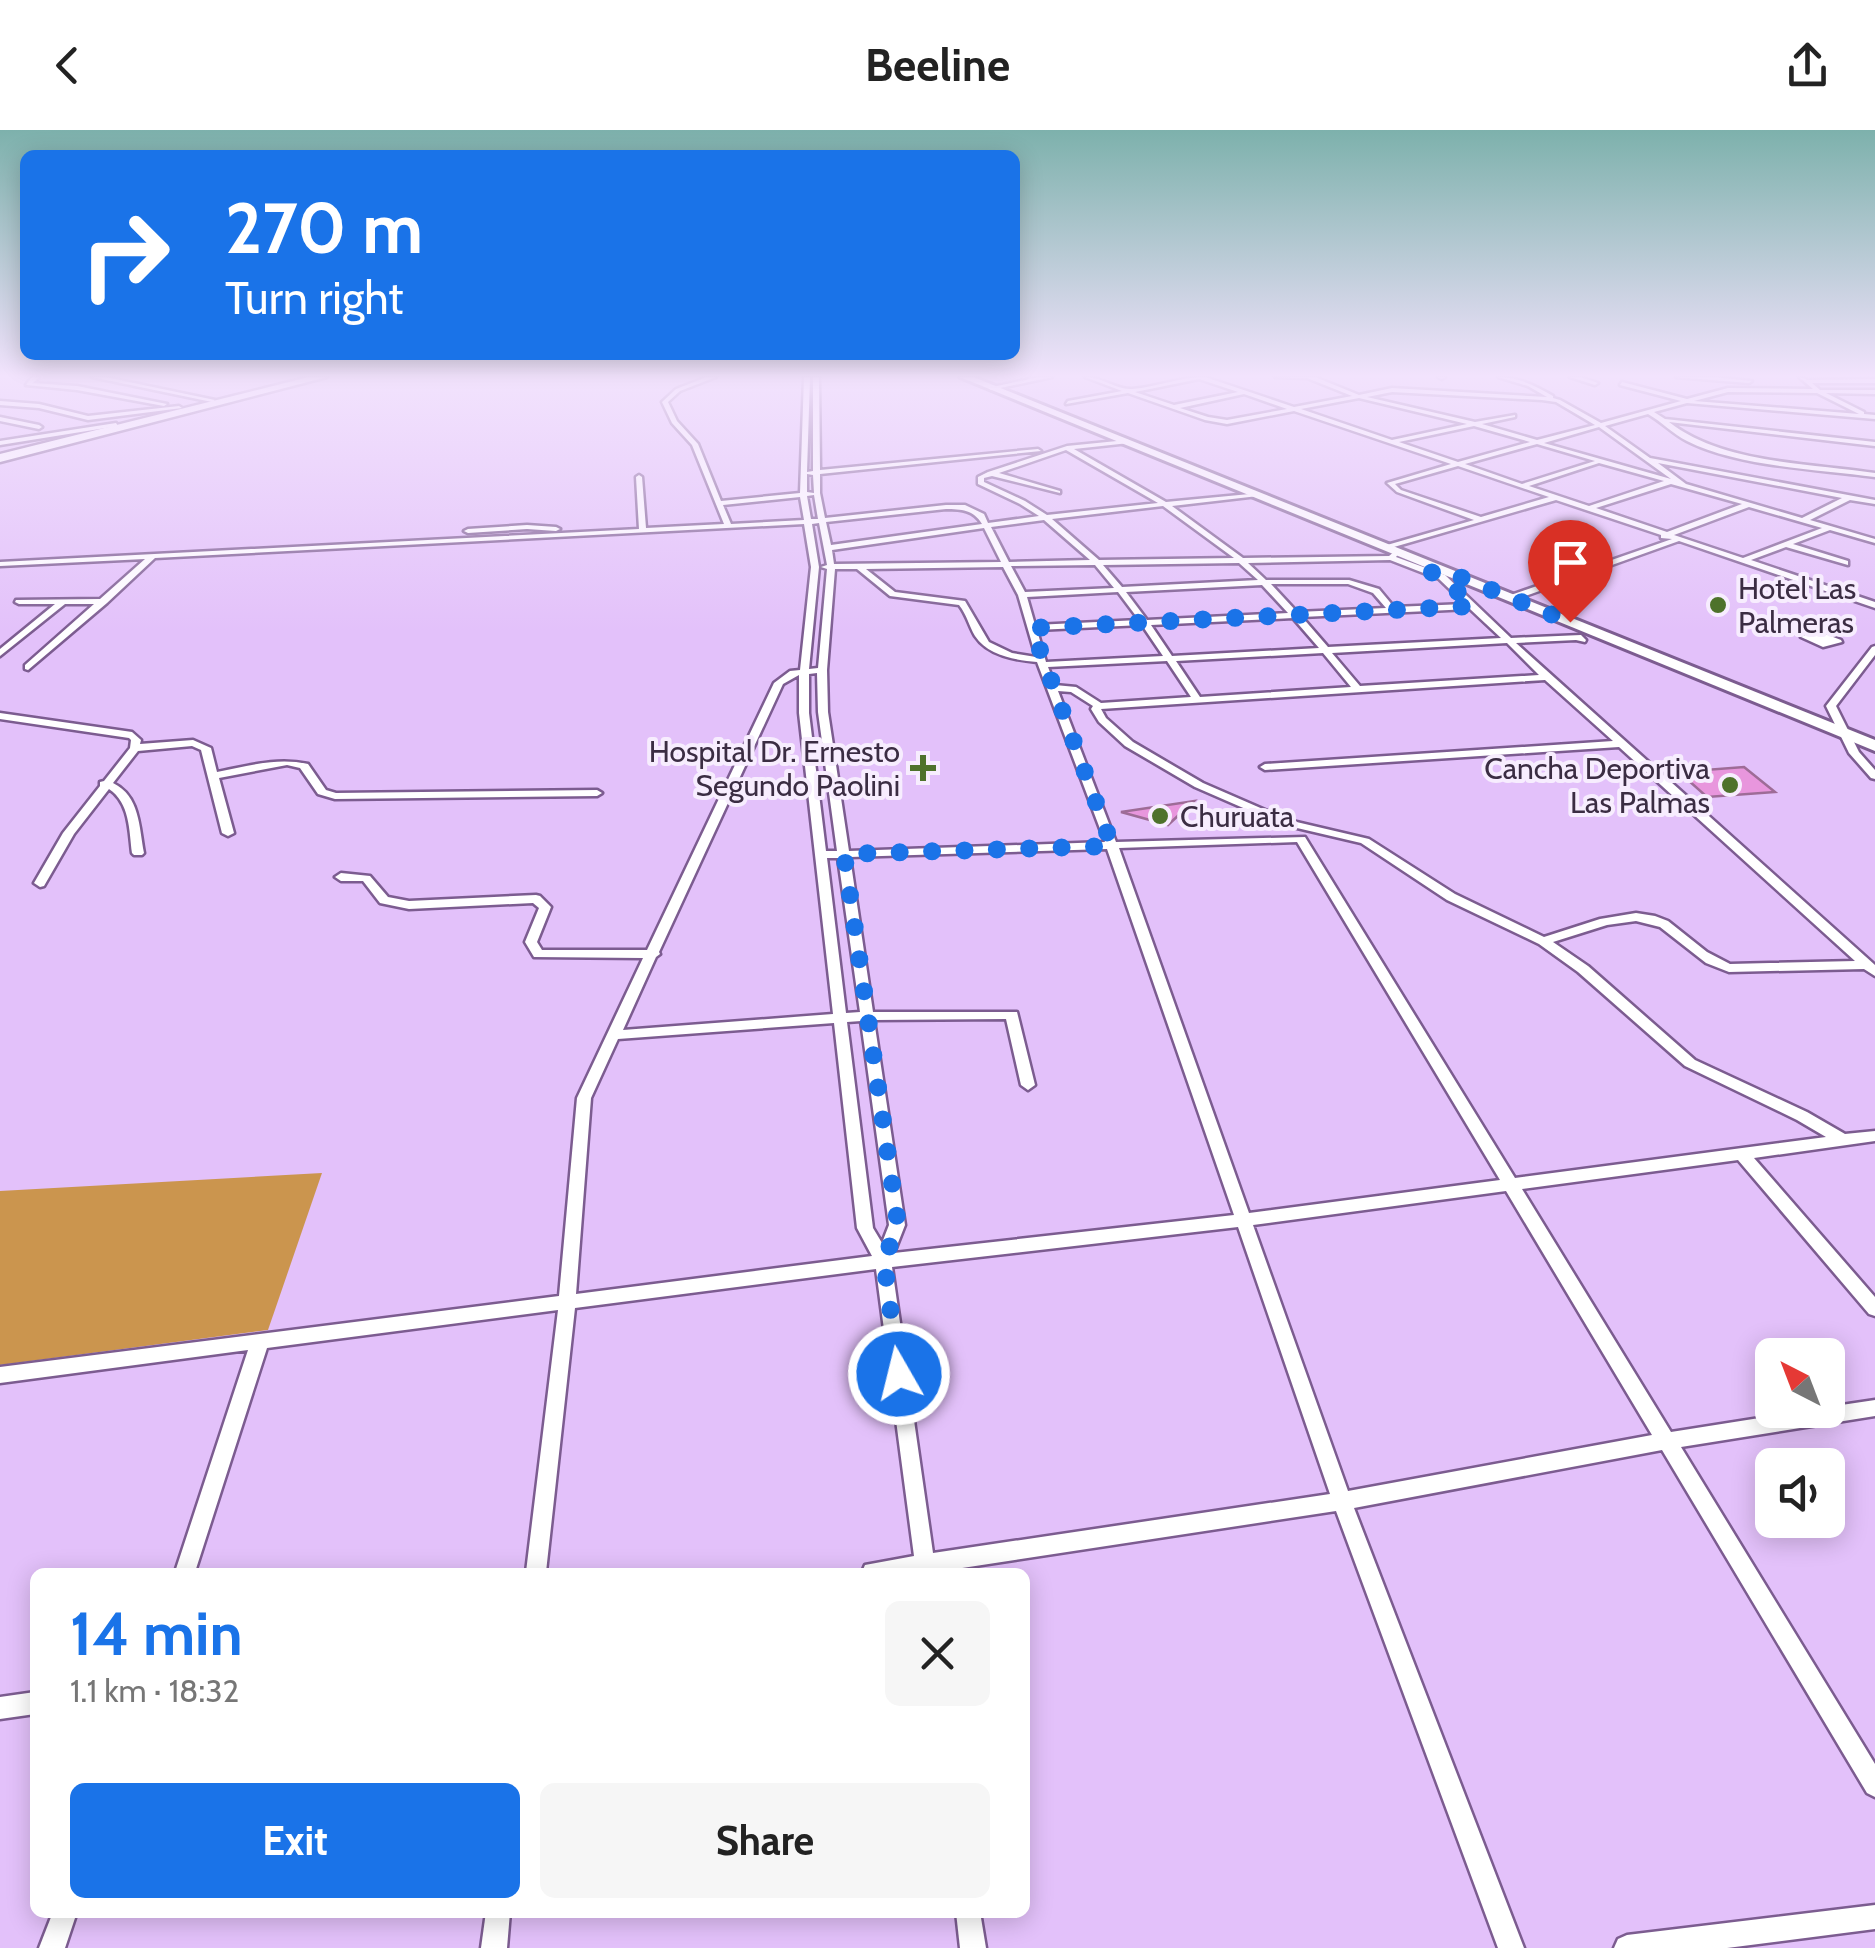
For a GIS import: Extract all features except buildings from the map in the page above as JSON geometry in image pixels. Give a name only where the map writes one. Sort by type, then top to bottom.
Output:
[{"type":"main road","points":[[1177,462],[1875,746]]},
{"type":"street","points":[[702,462],[728,526]]},
{"type":"street","points":[[811,462],[817,494],[804,713],[865,1228],[884,1261],[926,1568],[1342,1501],[1666,1441],[1875,1408]]},
{"type":"street","points":[[812,462],[804,494],[829,548],[830,567],[822,670],[824,712],[898,1224],[884,1261]]},
{"type":"street","points":[[811,473],[925,462]]},
{"type":"street","points":[[1022,462],[989,472],[980,477],[980,483],[1020,500],[1100,563],[1146,622],[1196,698]]},
{"type":"street","points":[[1091,462],[1167,506],[1240,559],[1296,614],[1357,688]]},
{"type":"street","points":[[1448,462],[1875,605]]},
{"type":"street","points":[[1462,462],[1394,480],[1390,486],[1482,520]]},
{"type":"street","points":[[1520,486],[1599,462],[1875,541]]},
{"type":"street","points":[[1648,462],[1685,486]]},
{"type":"street","points":[[1659,462],[1875,502]]},
{"type":"street","points":[[1796,462],[1875,475]]},
{"type":"street","points":[[989,472],[1058,492]]},
{"type":"street","points":[[639,477],[643,530]]},
{"type":"street","points":[[1705,492],[1757,480]]},
{"type":"street","points":[[1587,510],[1670,482]]},
{"type":"street","points":[[718,503],[817,494]]},
{"type":"street","points":[[829,548],[1258,494]]},
{"type":"street","points":[[1803,520],[1850,497]]},
{"type":"street","points":[[814,567],[1006,566],[1394,552],[1554,498]]},
{"type":"street","points":[[1664,536],[1748,505]]},
{"type":"street","points":[[0,564],[815,522],[957,506],[982,516],[1022,595],[1042,662],[1112,846],[1342,1501],[1511,1948]]},
{"type":"street","points":[[1742,561],[1830,528]]},
{"type":"street","points":[[1511,598],[1676,540]]},
{"type":"street","points":[[1786,545],[1845,563]]},
{"type":"street","points":[[1394,552],[1442,577],[1547,678],[1871,969]]},
{"type":"street","points":[[28,668],[154,555]]},
{"type":"street","points":[[858,566],[893,594],[962,602],[986,642],[1015,656],[1042,662],[1578,636],[1582,640]]},
{"type":"street","points":[[1431,572],[1455,575]]},
{"type":"street","points":[[1022,595],[1264,582],[1364,585],[1391,609]]},
{"type":"street","points":[[19,602],[104,600]]},
{"type":"street","points":[[0,653],[64,601]]},
{"type":"street","points":[[1032,628],[1473,606]]},
{"type":"street","points":[[1875,649],[1860,676],[1831,706],[1842,733],[1875,776]]},
{"type":"street","points":[[536,1568],[567,1304],[584,1098],[779,683],[804,671],[822,670]]},
{"type":"street","points":[[1054,688],[1073,689],[1099,706],[1547,678]]},
{"type":"street","points":[[1099,706],[1096,709],[1102,720],[1116,734],[1160,764],[1305,834],[1875,1785]]},
{"type":"street","points":[[0,716],[132,735],[135,748]]},
{"type":"street","points":[[40,883],[69,833],[135,748],[198,744],[208,750],[228,833]]},
{"type":"street","points":[[1265,767],[1620,744]]},
{"type":"street","points":[[214,776],[286,762],[304,766],[322,792],[335,796],[597,794]]},
{"type":"street","points":[[104,784],[116,786],[126,794],[138,853]]},
{"type":"street","points":[[821,855],[1112,846],[1305,834],[1365,842],[1451,897],[1543,940],[1583,968],[1690,1063],[1802,1116],[1841,1139]]},
{"type":"street","points":[[341,877],[366,878],[384,900],[409,906],[536,900],[544,907],[531,942],[538,954],[654,954]]},
{"type":"street","points":[[1543,940],[1638,917],[1663,923],[1711,962],[1729,968],[1871,969]]},
{"type":"street","points":[[617,1034],[868,1016],[1012,1015],[1028,1085]]},
{"type":"street","points":[[0,1375],[884,1261],[1244,1220],[1875,1136]]},
{"type":"street","points":[[1742,1154],[1875,1309]]},
{"type":"street","points":[[186,1568],[260,1342]]},
{"type":"street","points":[[0,1708],[30,1704]]},
{"type":"street","points":[[52,1948],[63,1918]]},
{"type":"street","points":[[494,1948],[497,1918]]},
{"type":"street","points":[[969,1918],[973,1948]]},
{"type":"street","points":[[1627,1948],[1875,1918]]},
{"type":"shaded area","points":[[322,1173],[268,1330],[0,1365],[0,1191]]},
{"type":"place","name":"Hotel Las Palmeras","points":[[1718,605]]},
{"type":"place","name":"Hospital Dr. Ernesto Segundo Paolini","points":[[923,768]]},
{"type":"place","name":"Cancha Deportiva Las Palmas","points":[[1730,785]]},
{"type":"place","name":"Churuata","points":[[1160,816]]},
{"type":"route","points":[[899,1374],[884,1261],[898,1224],[844,854],[1112,846],[1032,628],[1473,606],[1442,577],[1431,572],[1455,575],[1570,622]]}]
